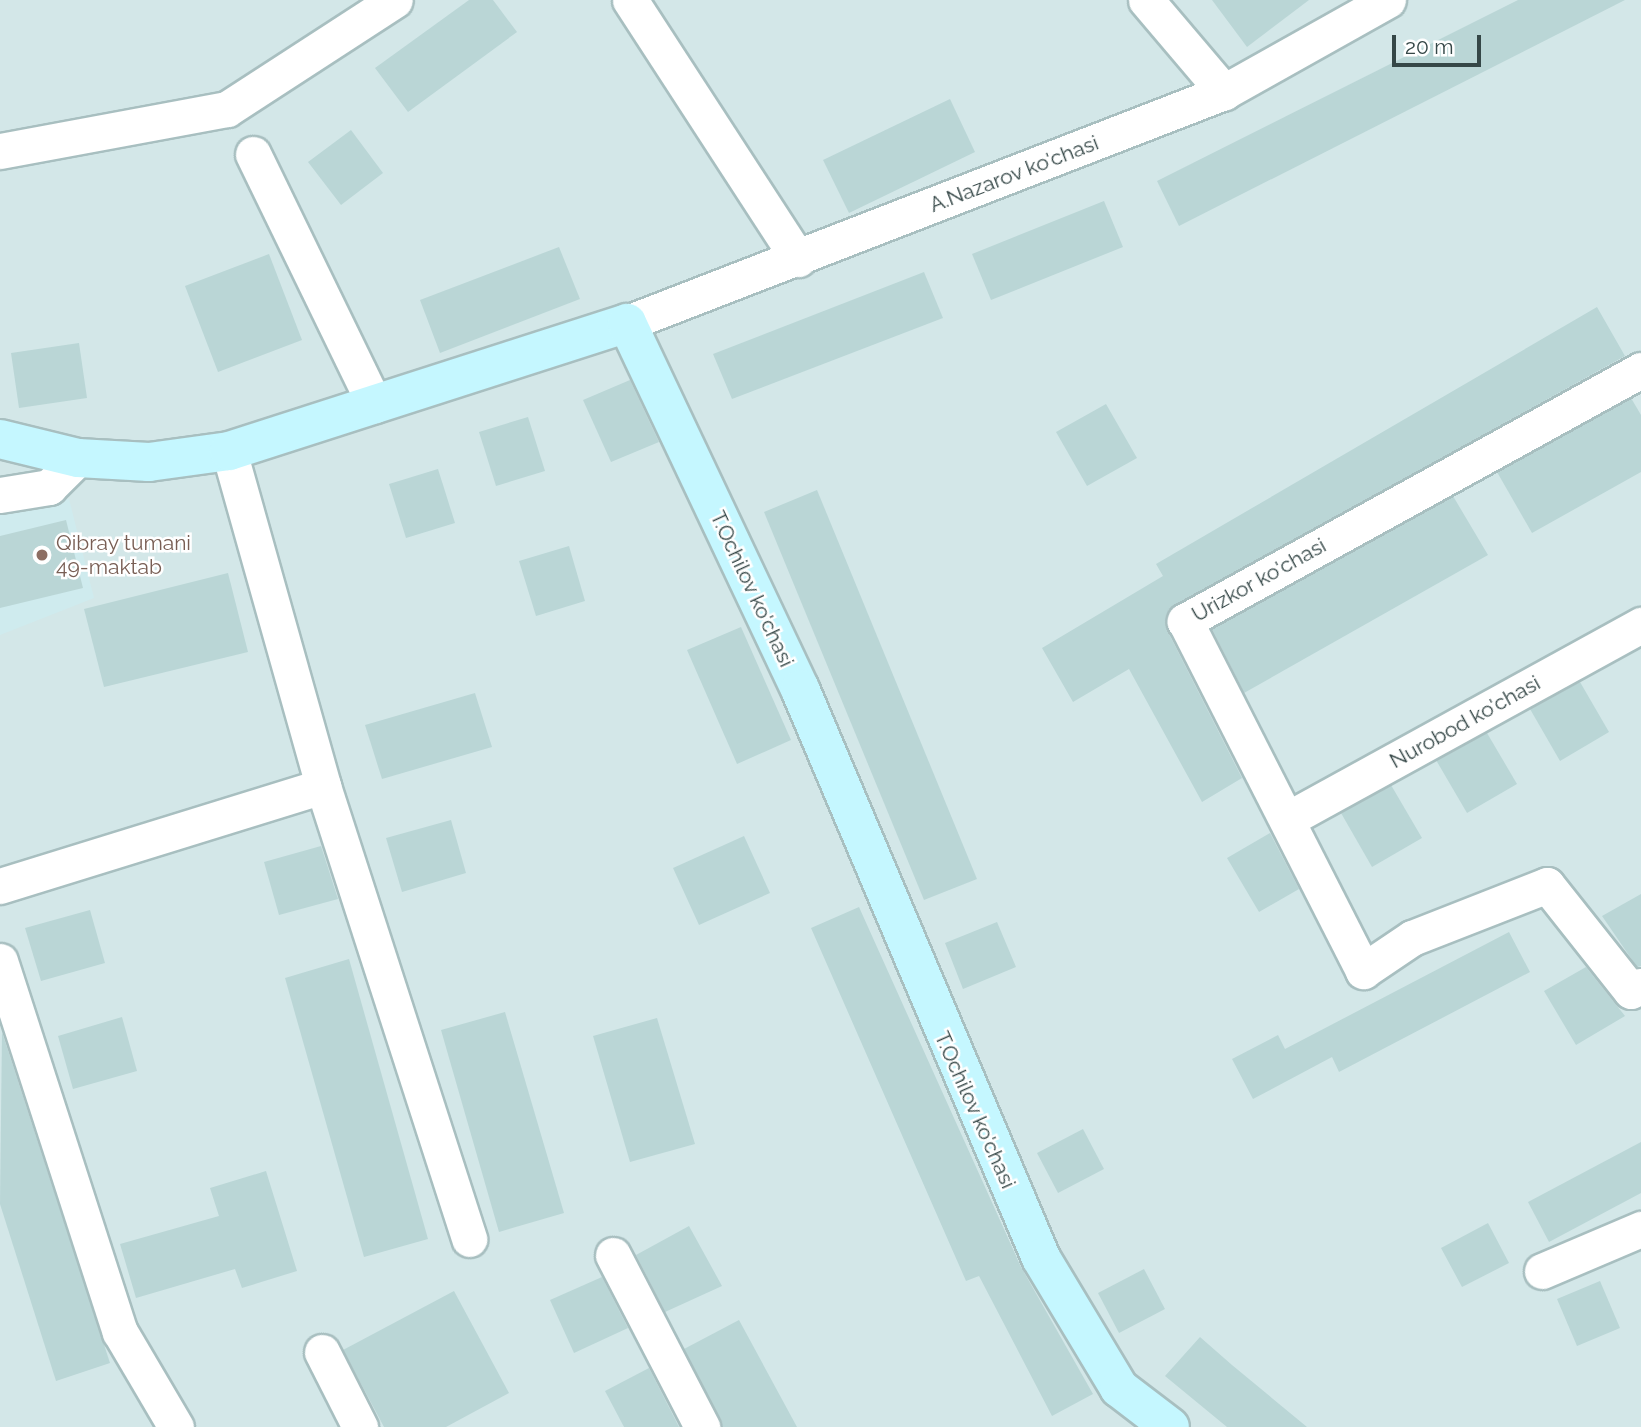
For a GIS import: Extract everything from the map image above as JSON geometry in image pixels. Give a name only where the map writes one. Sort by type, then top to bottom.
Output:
[{"type":"main road","points":[[0,439],[78,458],[149,463],[229,451],[627,323]]},
{"type":"main road","name":"T.Ochilov ko'chasi","points":[[627,323],[800,689],[1041,1258],[1119,1388],[1170,1427]]},
{"type":"street","points":[[0,151],[228,109],[395,0]]},
{"type":"street","points":[[630,0],[798,259]]},
{"type":"street","points":[[1146,0],[1224,92]]},
{"type":"street","name":"A.Nazarov ko'chasi","points":[[627,323],[1224,92],[1388,0]]},
{"type":"street","points":[[253,154],[374,405]]},
{"type":"street","name":"Urizkor ko'chasi","points":[[1641,370],[1185,621],[1290,818],[1363,971],[1412,937],[1547,884],[1631,991],[1641,986]]},
{"type":"street","points":[[229,451],[323,786],[469,1239]]},
{"type":"street","points":[[0,495],[49,488],[78,458]]},
{"type":"street","name":"Nurobod ko'chasi","points":[[1290,818],[1641,625]]},
{"type":"street","points":[[0,886],[323,786]]},
{"type":"street","points":[[0,961],[120,1332],[176,1427]]},
{"type":"street","points":[[1542,1271],[1641,1229]]},
{"type":"street","points":[[612,1255],[702,1427]]},
{"type":"street","points":[[322,1352],[360,1427]]},
{"type":"shaded area","points":[[0,0],[1641,0],[1641,1427],[0,1427]]},
{"type":"shaded area","name":"Qibray tumani 49-maktab","points":[[69,499],[94,598],[0,635],[0,511]]},
{"type":"building","points":[[469,0],[493,0],[517,32],[408,112],[375,68]]},
{"type":"building","points":[[1212,0],[1309,0],[1247,47]]},
{"type":"building","points":[[1518,0],[1625,0],[1179,226],[1157,181]]},
{"type":"building","points":[[950,99],[975,152],[849,213],[823,160]]},
{"type":"building","points":[[351,130],[383,173],[341,205],[308,162]]},
{"type":"building","points":[[1104,201],[1123,247],[991,300],[972,254]]},
{"type":"building","points":[[559,247],[580,299],[440,353],[420,300]]},
{"type":"building","points":[[269,254],[302,340],[218,372],[185,286]]},
{"type":"building","points":[[924,272],[943,318],[732,399],[713,354]]},
{"type":"building","points":[[1597,307],[1625,356],[1168,610],[1167,630],[1242,778],[1202,802],[1129,669],[1073,702],[1042,648],[1163,576],[1156,564]]},
{"type":"building","points":[[79,343],[87,398],[19,408],[11,353]]},
{"type":"building","points":[[630,380],[659,442],[611,462],[583,400]]},
{"type":"building","points":[[1631,398],[1641,415],[1641,472],[1532,533],[1497,472]]},
{"type":"building","points":[[1106,404],[1137,458],[1087,486],[1056,432]]},
{"type":"building","points":[[528,417],[545,471],[496,486],[479,432]]},
{"type":"building","points":[[438,469],[455,523],[406,538],[389,484]]},
{"type":"building","points":[[817,490],[977,879],[924,900],[764,512]]},
{"type":"building","points":[[1453,496],[1488,555],[1244,693],[1212,629]]},
{"type":"building","points":[[66,520],[83,588],[0,608],[0,536]]},
{"type":"building","points":[[569,546],[585,601],[536,616],[519,561]]},
{"type":"building","points":[[228,573],[248,652],[104,687],[84,609]]},
{"type":"building","points":[[741,627],[791,740],[737,764],[687,650]]},
{"type":"building","points":[[1580,682],[1609,732],[1560,761],[1530,709]]},
{"type":"building","points":[[475,693],[492,747],[382,779],[365,725]]},
{"type":"building","points":[[1487,733],[1517,784],[1467,813],[1436,760]]},
{"type":"building","points":[[1391,785],[1422,838],[1372,867],[1341,813]]},
{"type":"building","points":[[451,820],[466,873],[402,892],[386,838]]},
{"type":"building","points":[[1270,833],[1299,889],[1259,912],[1227,858]]},
{"type":"building","points":[[744,836],[770,893],[699,925],[673,868]]},
{"type":"building","points":[[321,846],[338,899],[279,915],[264,862]]},
{"type":"building","points":[[1641,894],[1641,966],[1637,967],[1602,916]]},
{"type":"building","points":[[859,907],[1021,1267],[1093,1394],[1052,1416],[979,1276],[966,1281],[811,928]]},
{"type":"building","points":[[90,910],[105,963],[41,981],[25,928]]},
{"type":"building","points":[[997,922],[1016,967],[963,989],[945,943]]},
{"type":"building","points":[[1509,932],[1530,972],[1339,1072],[1332,1057],[1253,1099],[1232,1059],[1278,1035],[1285,1049]]},
{"type":"building","points":[[349,959],[428,1239],[364,1257],[285,978]]},
{"type":"building","points":[[1586,967],[1625,1016],[1576,1045],[1544,991]]},
{"type":"building","points":[[505,1012],[564,1213],[499,1232],[441,1030]]},
{"type":"building","points":[[122,1017],[137,1071],[73,1089],[58,1036]]},
{"type":"building","points":[[657,1018],[695,1144],[630,1162],[593,1036]]},
{"type":"building","points":[[2,1032],[110,1363],[56,1381],[0,1204]]},
{"type":"building","points":[[1083,1129],[1104,1169],[1058,1193],[1037,1153]]},
{"type":"building","points":[[1641,1142],[1641,1193],[1549,1242],[1528,1202]]},
{"type":"building","points":[[266,1171],[297,1271],[242,1288],[235,1269],[136,1298],[120,1244],[219,1216],[210,1188]]},
{"type":"building","points":[[1488,1223],[1509,1263],[1462,1287],[1441,1248]]},
{"type":"building","points":[[689,1226],[722,1286],[665,1312],[636,1255]]},
{"type":"building","points":[[1144,1269],[1165,1309],[1119,1333],[1098,1293]]},
{"type":"building","points":[[602,1277],[628,1328],[574,1353],[550,1300]]},
{"type":"building","points":[[1600,1281],[1620,1328],[1577,1346],[1557,1299]]},
{"type":"building","points":[[454,1291],[509,1393],[446,1427],[384,1427],[343,1350]]},
{"type":"building","points":[[739,1320],[797,1427],[722,1427],[684,1349]]},
{"type":"building","points":[[1200,1337],[1307,1427],[1227,1427],[1165,1376]]},
{"type":"building","points":[[649,1368],[679,1427],[624,1427],[605,1391]]},
{"type":"place","name":"Qibray tumani 49-maktab","points":[[42,555]]}]
